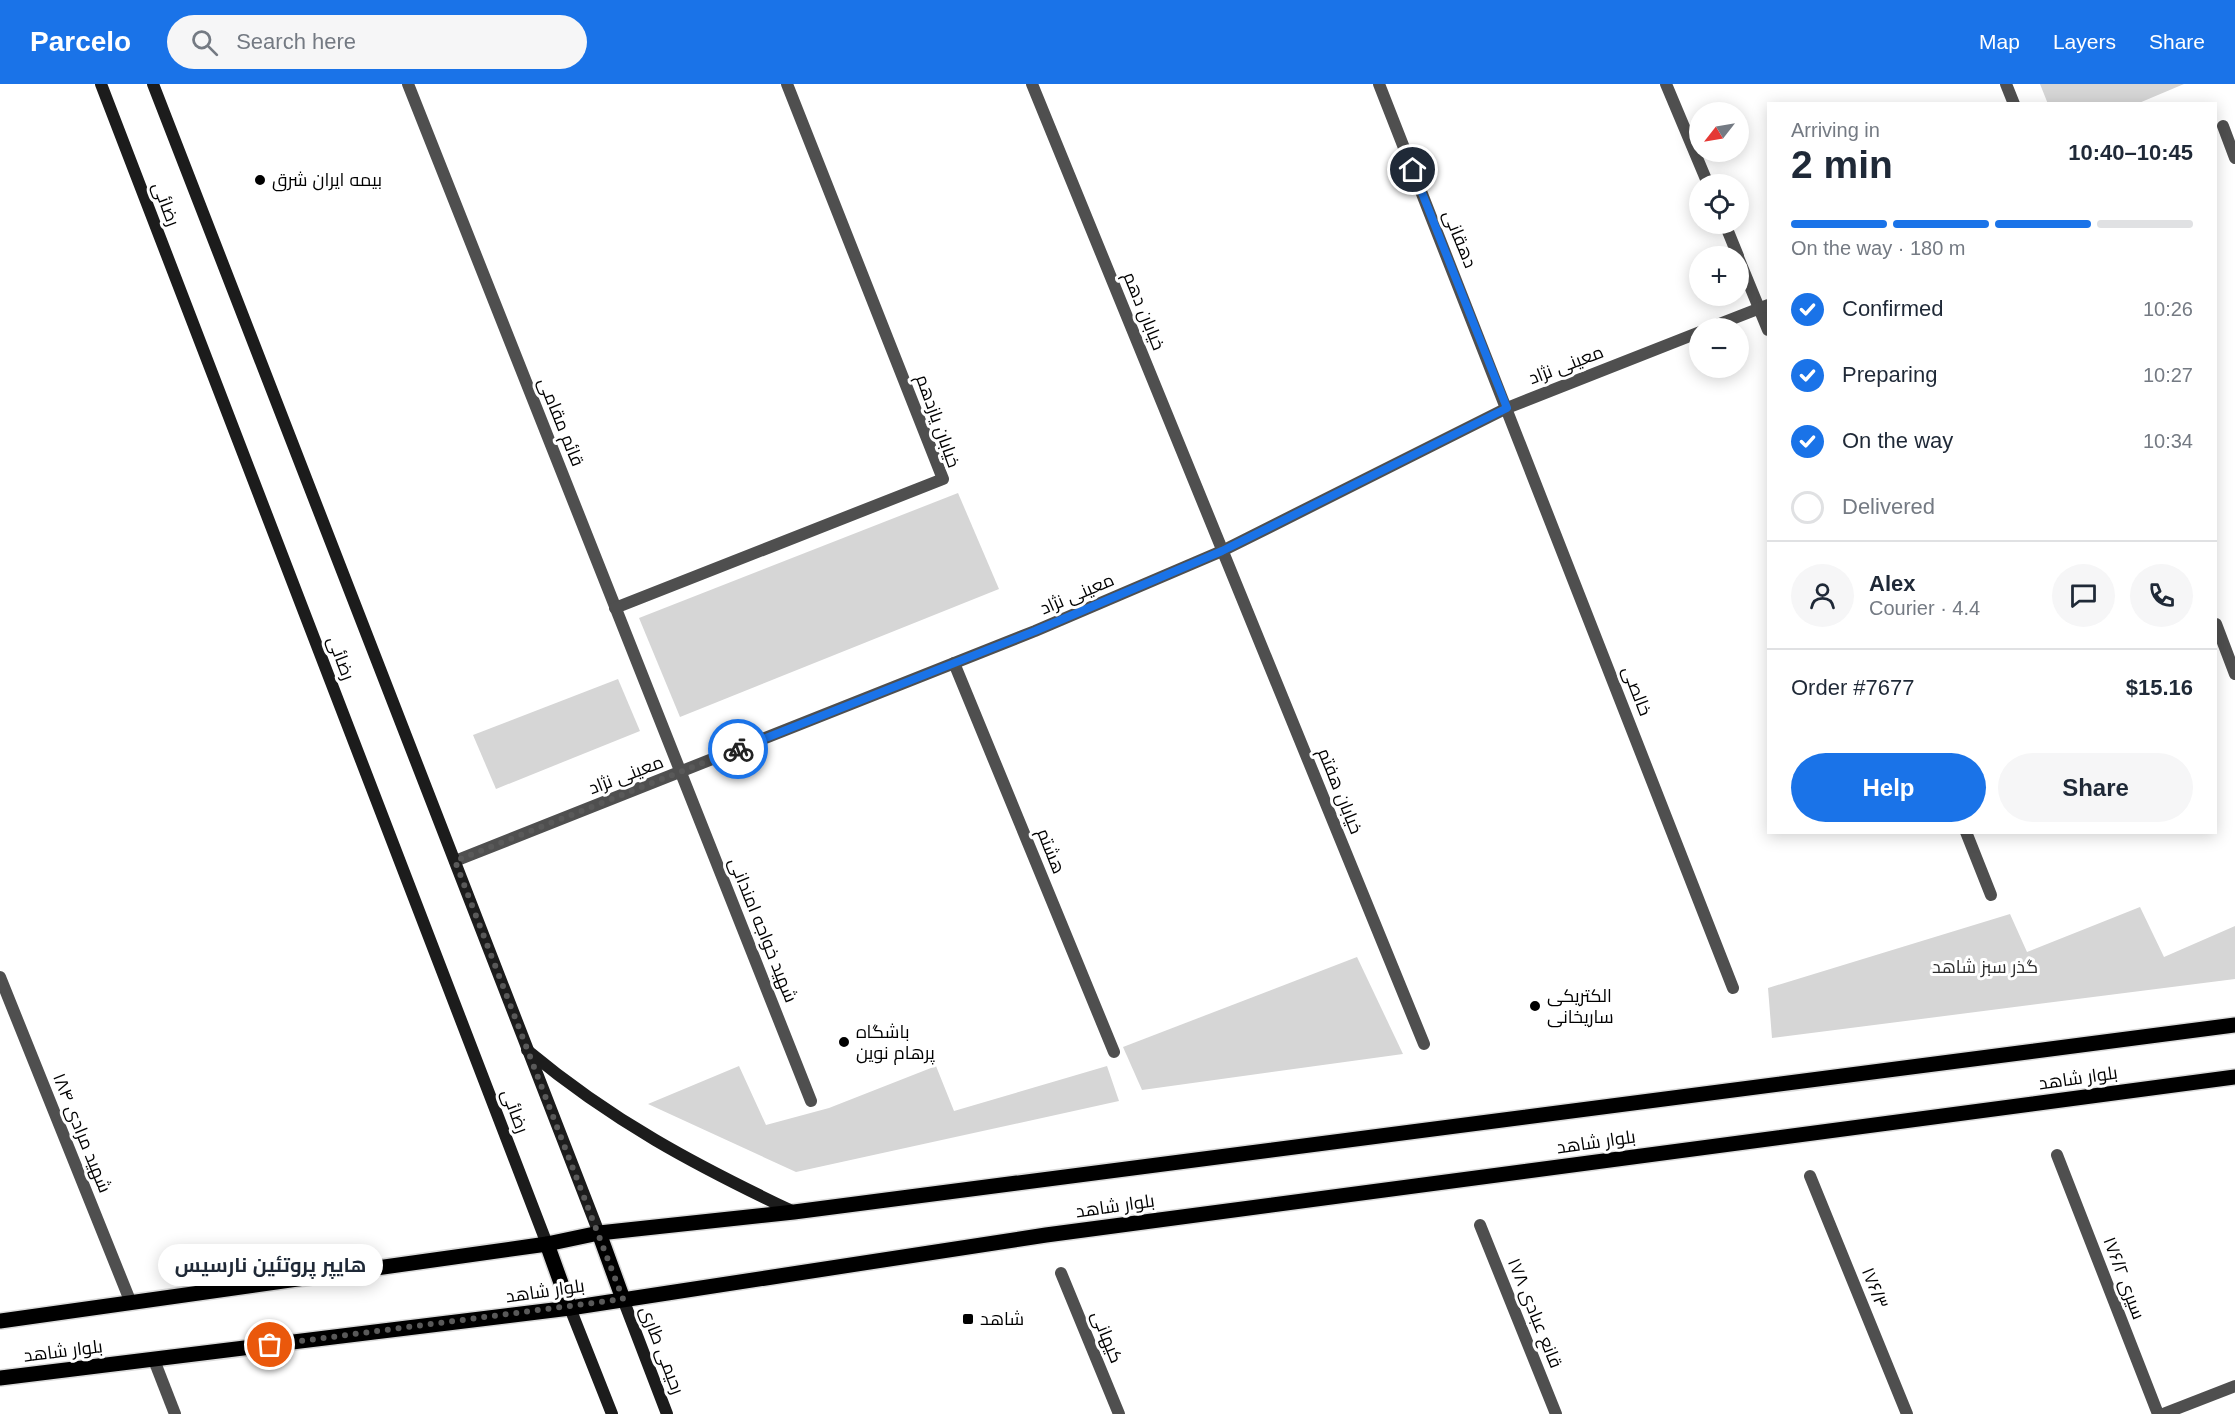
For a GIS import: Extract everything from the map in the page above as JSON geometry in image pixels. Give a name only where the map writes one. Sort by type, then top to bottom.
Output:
[{"type":"main road","name":"رضائی","points":[[101,84],[547,1244]]},
{"type":"main road","name":"رضائی","points":[[153,84],[599,1233]]},
{"type":"main road","name":"بلوار شاهد","points":[[0,1321],[547,1244],[599,1233],[794,1212],[2235,1025]]},
{"type":"main road","points":[[527,1049],[576,1090],[630,1126],[684,1158],[794,1212]]},
{"type":"main road","name":"بلوار شاهد","points":[[0,1378],[570,1308],[1045,1235],[2235,1077]]},
{"type":"main road","points":[[599,1233],[623,1299]]},
{"type":"main road","points":[[547,1244],[612,1414]]},
{"type":"main road","name":"رحیمی طاری","points":[[623,1299],[667,1414]]},
{"type":"street","name":"قائم مقامی","points":[[408,84],[682,773]]},
{"type":"street","name":"خیابان یازدهم","points":[[615,608],[943,479],[787,84]]},
{"type":"street","name":"خیابان دهم","points":[[1032,84],[1222,551]]},
{"type":"street","name":"دهقانی","points":[[1379,84],[1507,408]]},
{"type":"street","points":[[1666,84],[1704,174]]},
{"type":"street","points":[[2006,84],[2013,102]]},
{"type":"street","points":[[2235,122],[2219,128],[2235,158]]},
{"type":"street","points":[[1749,278],[1764,307],[1767,324]]},
{"type":"street","points":[[1735,318],[1764,307]]},
{"type":"street","name":"معینی نژاد","points":[[455,861],[682,773],[1222,551],[1507,408],[1689,336]]},
{"type":"street","name":"خالصی","points":[[1507,408],[1733,988]]},
{"type":"street","name":"خیابان هفتم","points":[[1222,551],[1425,1044]]},
{"type":"street","points":[[2217,627],[2235,674]]},
{"type":"street","name":"هشتم","points":[[954,663],[1113,1052]]},
{"type":"street","name":"شهید خواجه امندانی","points":[[682,773],[811,1101]]},
{"type":"street","points":[[1967,834],[1991,895]]},
{"type":"street","name":"شهید مرادی ۱۸۴","points":[[0,977],[131,1304]]},
{"type":"street","name":"سیری ۱۷۶/۲","points":[[2056,1155],[2161,1414]]},
{"type":"street","name":"۱۷۶/۳","points":[[1810,1176],[1907,1414]]},
{"type":"street","name":"قانع عبادی ۱۷۸","points":[[1480,1226],[1556,1414]]},
{"type":"street","name":"کیهانی","points":[[1061,1273],[1119,1414]]},
{"type":"street","points":[[154,1360],[175,1414]]},
{"type":"street","points":[[2161,1414],[2235,1386]]},
{"type":"green space","points":[[2040,84],[2184,84],[2141,102],[2047,102]]},
{"type":"green space","points":[[958,493],[999,589],[680,717],[639,618]]},
{"type":"green space","points":[[618,679],[640,731],[496,789],[473,735]]},
{"type":"green space","name":"گذر سبز شاهد","points":[[2140,907],[2164,957],[2235,926],[2235,979],[1772,1038],[1768,988],[2010,914],[2027,952]]},
{"type":"green space","points":[[1357,957],[1403,1054],[1142,1090],[1123,1047]]},
{"type":"green space","points":[[739,1066],[766,1125],[829,1108],[936,1066],[954,1111],[1107,1066],[1119,1101],[796,1172],[648,1104]]},
{"type":"way so far","points":[[270,1345],[570,1308],[623,1299],[455,861],[738,749]]},
{"type":"place","name":"بیمه ایران شرق","points":[[260,180]]},
{"type":"place","name":"الکتریکی ساریخانی","points":[[1535,1006]]},
{"type":"place","name":"باشگاه پرهام نوین","points":[[844,1042]]},
{"type":"place","name":"شاهد","points":[[968,1319]]},
{"type":"place","name":"هایپر پروتئین نارسیس","points":[[270,1345]]},
{"type":"route","points":[[738,749],[1035,631],[1222,551],[1507,408],[1413,170]]}]
